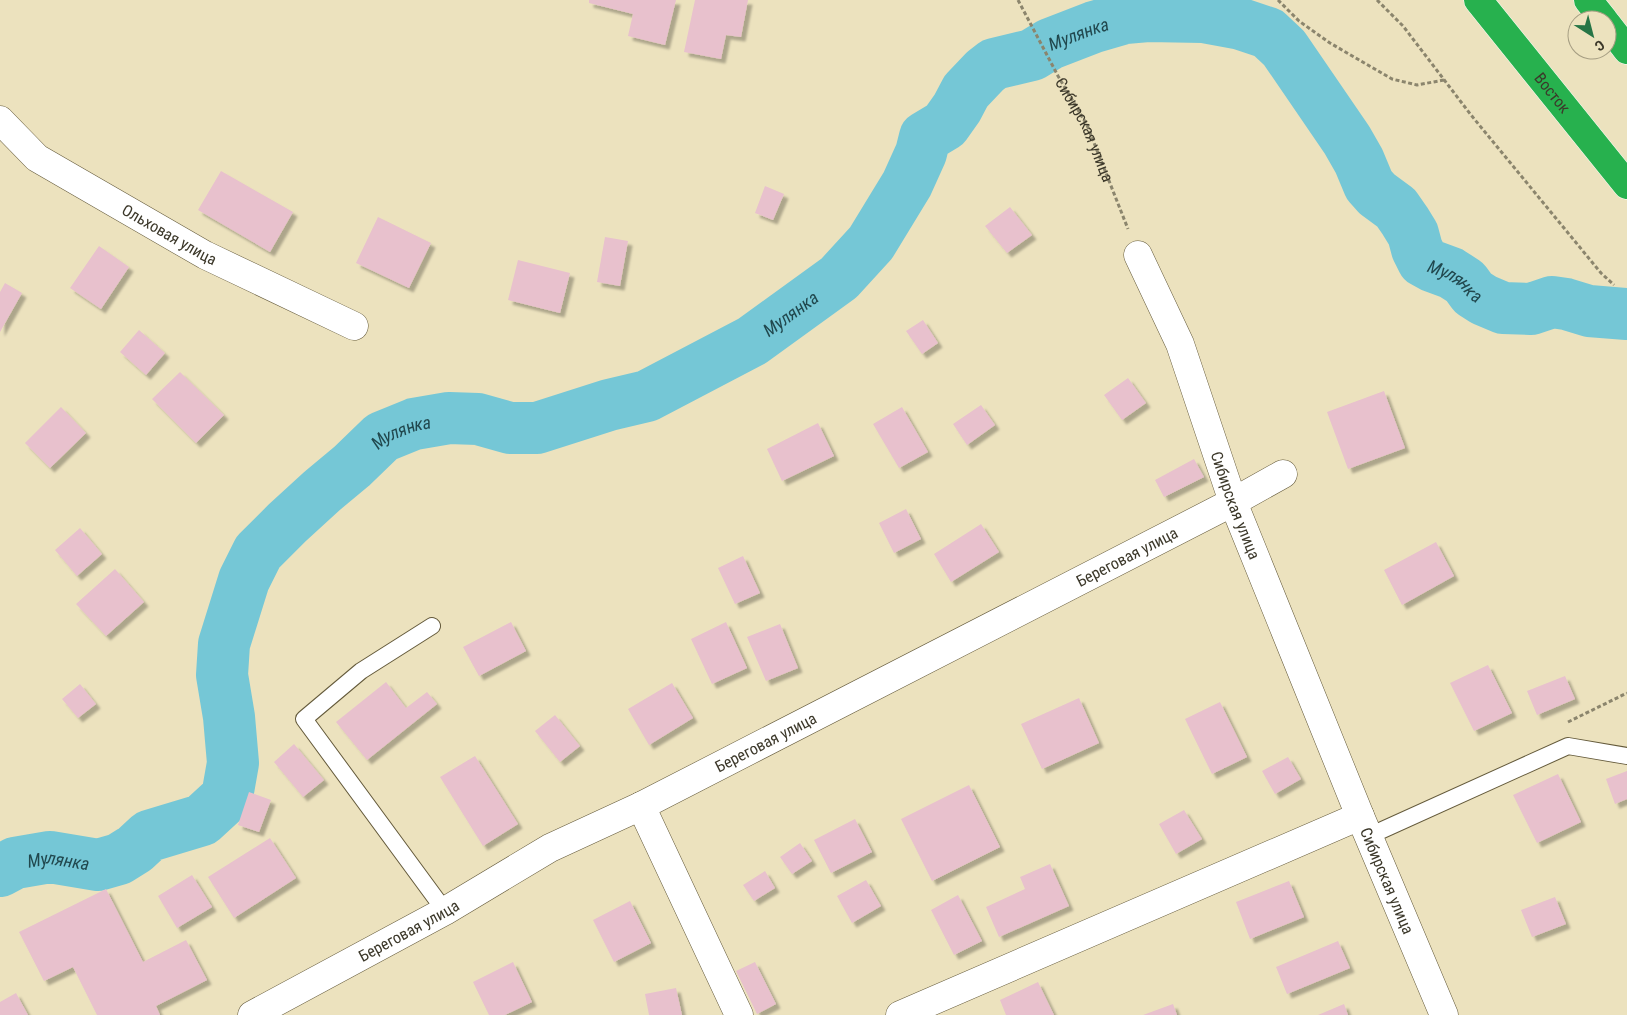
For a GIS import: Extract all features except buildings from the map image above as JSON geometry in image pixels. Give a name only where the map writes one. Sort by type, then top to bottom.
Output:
[{"type":"highway","name":"Восток","points":[[1478,0],[1627,185]]},
{"type":"highway","points":[[1588,0],[1596,10]]},
{"type":"highway","points":[[1617,37],[1627,50]]},
{"type":"street","name":"Ольховая улица","points":[[0,120],[37,158],[205,255],[354,326]]},
{"type":"street","name":"Сибирская улица","points":[[1138,255],[1180,344],[1233,502],[1364,826],[1444,1015]]},
{"type":"street","name":"Береговая улица","points":[[252,1015],[446,911],[550,848],[641,806],[1233,502],[1283,474]]},
{"type":"street","points":[[641,806],[739,1015]]},
{"type":"street","points":[[900,1015],[1364,826]]},
{"type":"lane","points":[[432,626],[361,671],[304,718],[446,911]]},
{"type":"lane","points":[[1364,826],[1568,746],[1627,756]]},
{"type":"path","name":"Сибирская улица","points":[[1018,0],[1058,76],[1087,125],[1138,255]]},
{"type":"path","points":[[1278,0],[1299,21],[1392,79],[1417,85],[1444,80]]},
{"type":"path","points":[[1377,0],[1403,26],[1471,115],[1601,273],[1614,285]]},
{"type":"waterway","name":"Мулянка","points":[[0,871],[15,863],[50,857],[98,865],[119,859],[135,849],[149,836],[202,820],[227,797],[233,763],[229,717],[222,675],[224,644],[244,580],[258,552],[287,523],[382,437],[414,424],[449,418],[478,419],[510,428],[537,428],[609,405],[647,396],[752,341],[839,278],[871,243],[907,184],[921,153],[925,137],[945,125],[966,91],[985,71],[994,64],[1032,55],[1050,44],[1094,27],[1125,18],[1148,16],[1203,17],[1241,24],[1268,33],[1284,48],[1347,140],[1359,161],[1369,185],[1377,194],[1396,208],[1405,221],[1413,234],[1423,261],[1451,273],[1465,282],[1473,293],[1503,308],[1531,309],[1552,302],[1589,311],[1627,314]]}]
